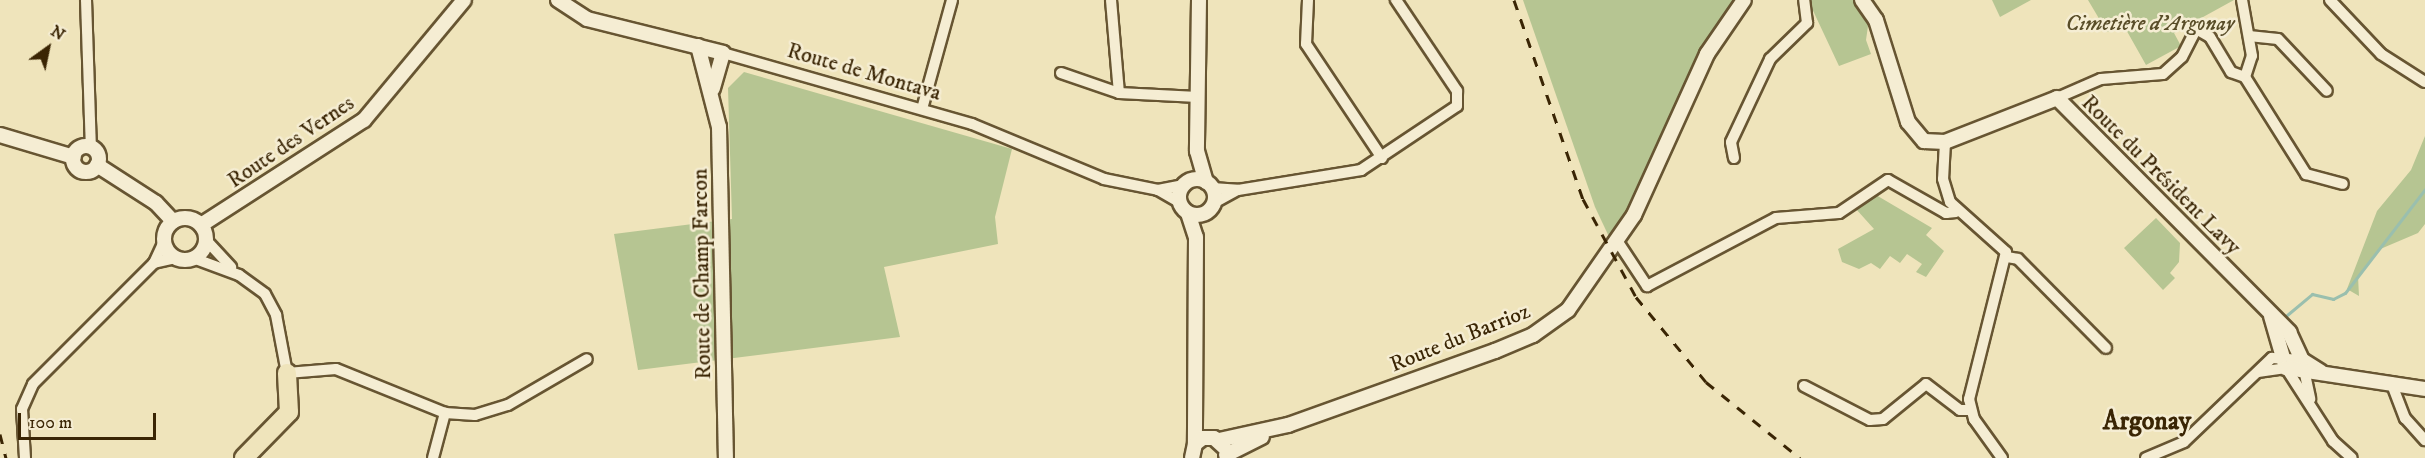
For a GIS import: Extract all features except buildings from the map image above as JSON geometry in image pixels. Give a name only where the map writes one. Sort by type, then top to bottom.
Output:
[{"type":"highway","points":[[244,458],[289,412],[287,373]]},
{"type":"street","points":[[86,0],[91,147],[99,156],[97,165]]},
{"type":"street","name":"Route des Vernes","points":[[201,225],[364,120],[464,0]]},
{"type":"street","name":"Route de Montava","points":[[558,0],[587,19],[698,46],[921,110],[1037,148],[1104,179],[1158,190],[1179,202]]},
{"type":"street","points":[[921,110],[952,0]]},
{"type":"street","points":[[1111,0],[1119,93]]},
{"type":"street","points":[[1196,237],[1188,213],[1179,202],[1197,150],[1199,0]]},
{"type":"street","points":[[1308,0],[1306,44],[1382,158]]},
{"type":"street","points":[[1187,183],[1238,190],[1361,170],[1454,109],[1459,99],[1396,0]]},
{"type":"street","name":"Route du Barrioz","points":[[1226,457],[1288,425],[1525,340],[1568,309],[1618,242],[1715,45],[1744,0]]},
{"type":"street","points":[[1734,158],[1731,142],[1772,54],[1807,23],[1804,0]]},
{"type":"street","points":[[1862,0],[1876,20],[1915,134],[1932,144],[1945,142],[1943,179],[1956,212],[2000,243],[2007,257],[1973,370],[1971,410],[2002,458]]},
{"type":"street","points":[[2242,0],[2252,63],[2245,77]]},
{"type":"street","points":[[2330,0],[2381,54],[2425,82]]},
{"type":"street","points":[[2057,98],[2101,79],[2163,74],[2177,64],[2196,29],[2210,37],[2231,72],[2245,77],[2306,174],[2343,184]]},
{"type":"street","points":[[2249,36],[2278,39],[2326,91]]},
{"type":"street","name":"Route de Champ Farcon","points":[[698,46],[713,89],[719,138],[726,458]]},
{"type":"street","name":"Route de Champ Farcon","points":[[713,89],[723,53]]},
{"type":"street","points":[[1061,73],[1119,93],[1198,97]]},
{"type":"street","name":"Route du Président Lavy","points":[[1945,142],[2057,98],[2289,332],[2303,366],[2310,399]]},
{"type":"street","points":[[0,135],[74,156],[83,171],[97,165]]},
{"type":"street","points":[[74,156],[79,148],[91,147]]},
{"type":"street","points":[[1197,150],[1214,203]]},
{"type":"street","points":[[97,165],[156,203],[173,221]]},
{"type":"street","points":[[1618,242],[1647,286],[1776,218],[1839,213],[1888,180],[1946,213],[1956,212]]},
{"type":"street","name":"Route de Montava","points":[[1158,190],[1187,183]]},
{"type":"street","points":[[1191,452],[1196,398],[1196,237],[1203,214],[1214,203],[1238,190]]},
{"type":"street","points":[[1188,213],[1203,214]]},
{"type":"street","points":[[173,221],[188,218],[201,225],[206,240],[273,308],[287,373],[336,369],[444,413],[492,411],[587,359]]},
{"type":"street","points":[[25,458],[22,409],[33,384],[154,263],[173,221]]},
{"type":"street","points":[[193,258],[206,240]]},
{"type":"street","points":[[164,242],[176,258]]},
{"type":"street","points":[[2007,257],[2018,259],[2106,348]]},
{"type":"street","points":[[154,263],[176,258],[193,258],[240,275]]},
{"type":"street","name":"Route du Président Lavy","points":[[2269,312],[2282,362],[2310,399],[2333,441],[2352,458]]},
{"type":"street","points":[[2146,458],[2184,441],[2255,373],[2282,362],[2321,372],[2425,389]]},
{"type":"street","points":[[2391,382],[2405,418],[2425,441]]},
{"type":"street","points":[[1804,386],[1870,420],[1883,419],[1926,384],[1960,410],[1971,410]]},
{"type":"street","points":[[1196,398],[1214,439],[1226,457]]},
{"type":"street","points":[[434,458],[444,413]]},
{"type":"street","name":"Route du Barrioz","points":[[1191,452],[1214,439],[1288,425]]},
{"type":"green space","points":[[1523,0],[1748,0],[1611,241],[1595,207]]},
{"type":"green space","points":[[1808,0],[1853,0],[1869,19],[1866,40],[1871,54],[1839,66]]},
{"type":"green space","points":[[1992,0],[2031,0],[2000,17]]},
{"type":"green space","name":"Cimetière d'Argonay","points":[[2088,0],[2234,0],[2174,33],[2181,46],[2146,65],[2124,26],[2107,32]]},
{"type":"green space","points":[[744,72],[1012,149],[995,217],[998,244],[884,267],[900,337],[638,370],[614,234],[732,219],[728,88]]},
{"type":"green space","points":[[2425,136],[2425,224],[2418,233],[2378,250],[2358,276],[2359,296],[2347,289],[2377,211],[2411,170]]},
{"type":"green space","points":[[1876,195],[1932,228],[1926,235],[1944,251],[1926,277],[1916,272],[1922,264],[1907,254],[1900,263],[1890,256],[1880,269],[1871,263],[1859,269],[1842,262],[1838,249],[1874,229],[1856,209]]},
{"type":"green space","points":[[2156,218],[2180,243],[2179,262],[2170,273],[2175,278],[2163,290],[2124,248]]},
{"type":"waterway","points":[[2287,315],[2312,294],[2333,299],[2345,293],[2425,189]]},
{"type":"railway","points":[[1514,0],[1583,199],[1636,297],[1706,382],[1800,458]]},
{"type":"railway","points":[[0,434],[6,458]]},
{"type":"district","name":"Argonay","points":[[2147,422]]}]
